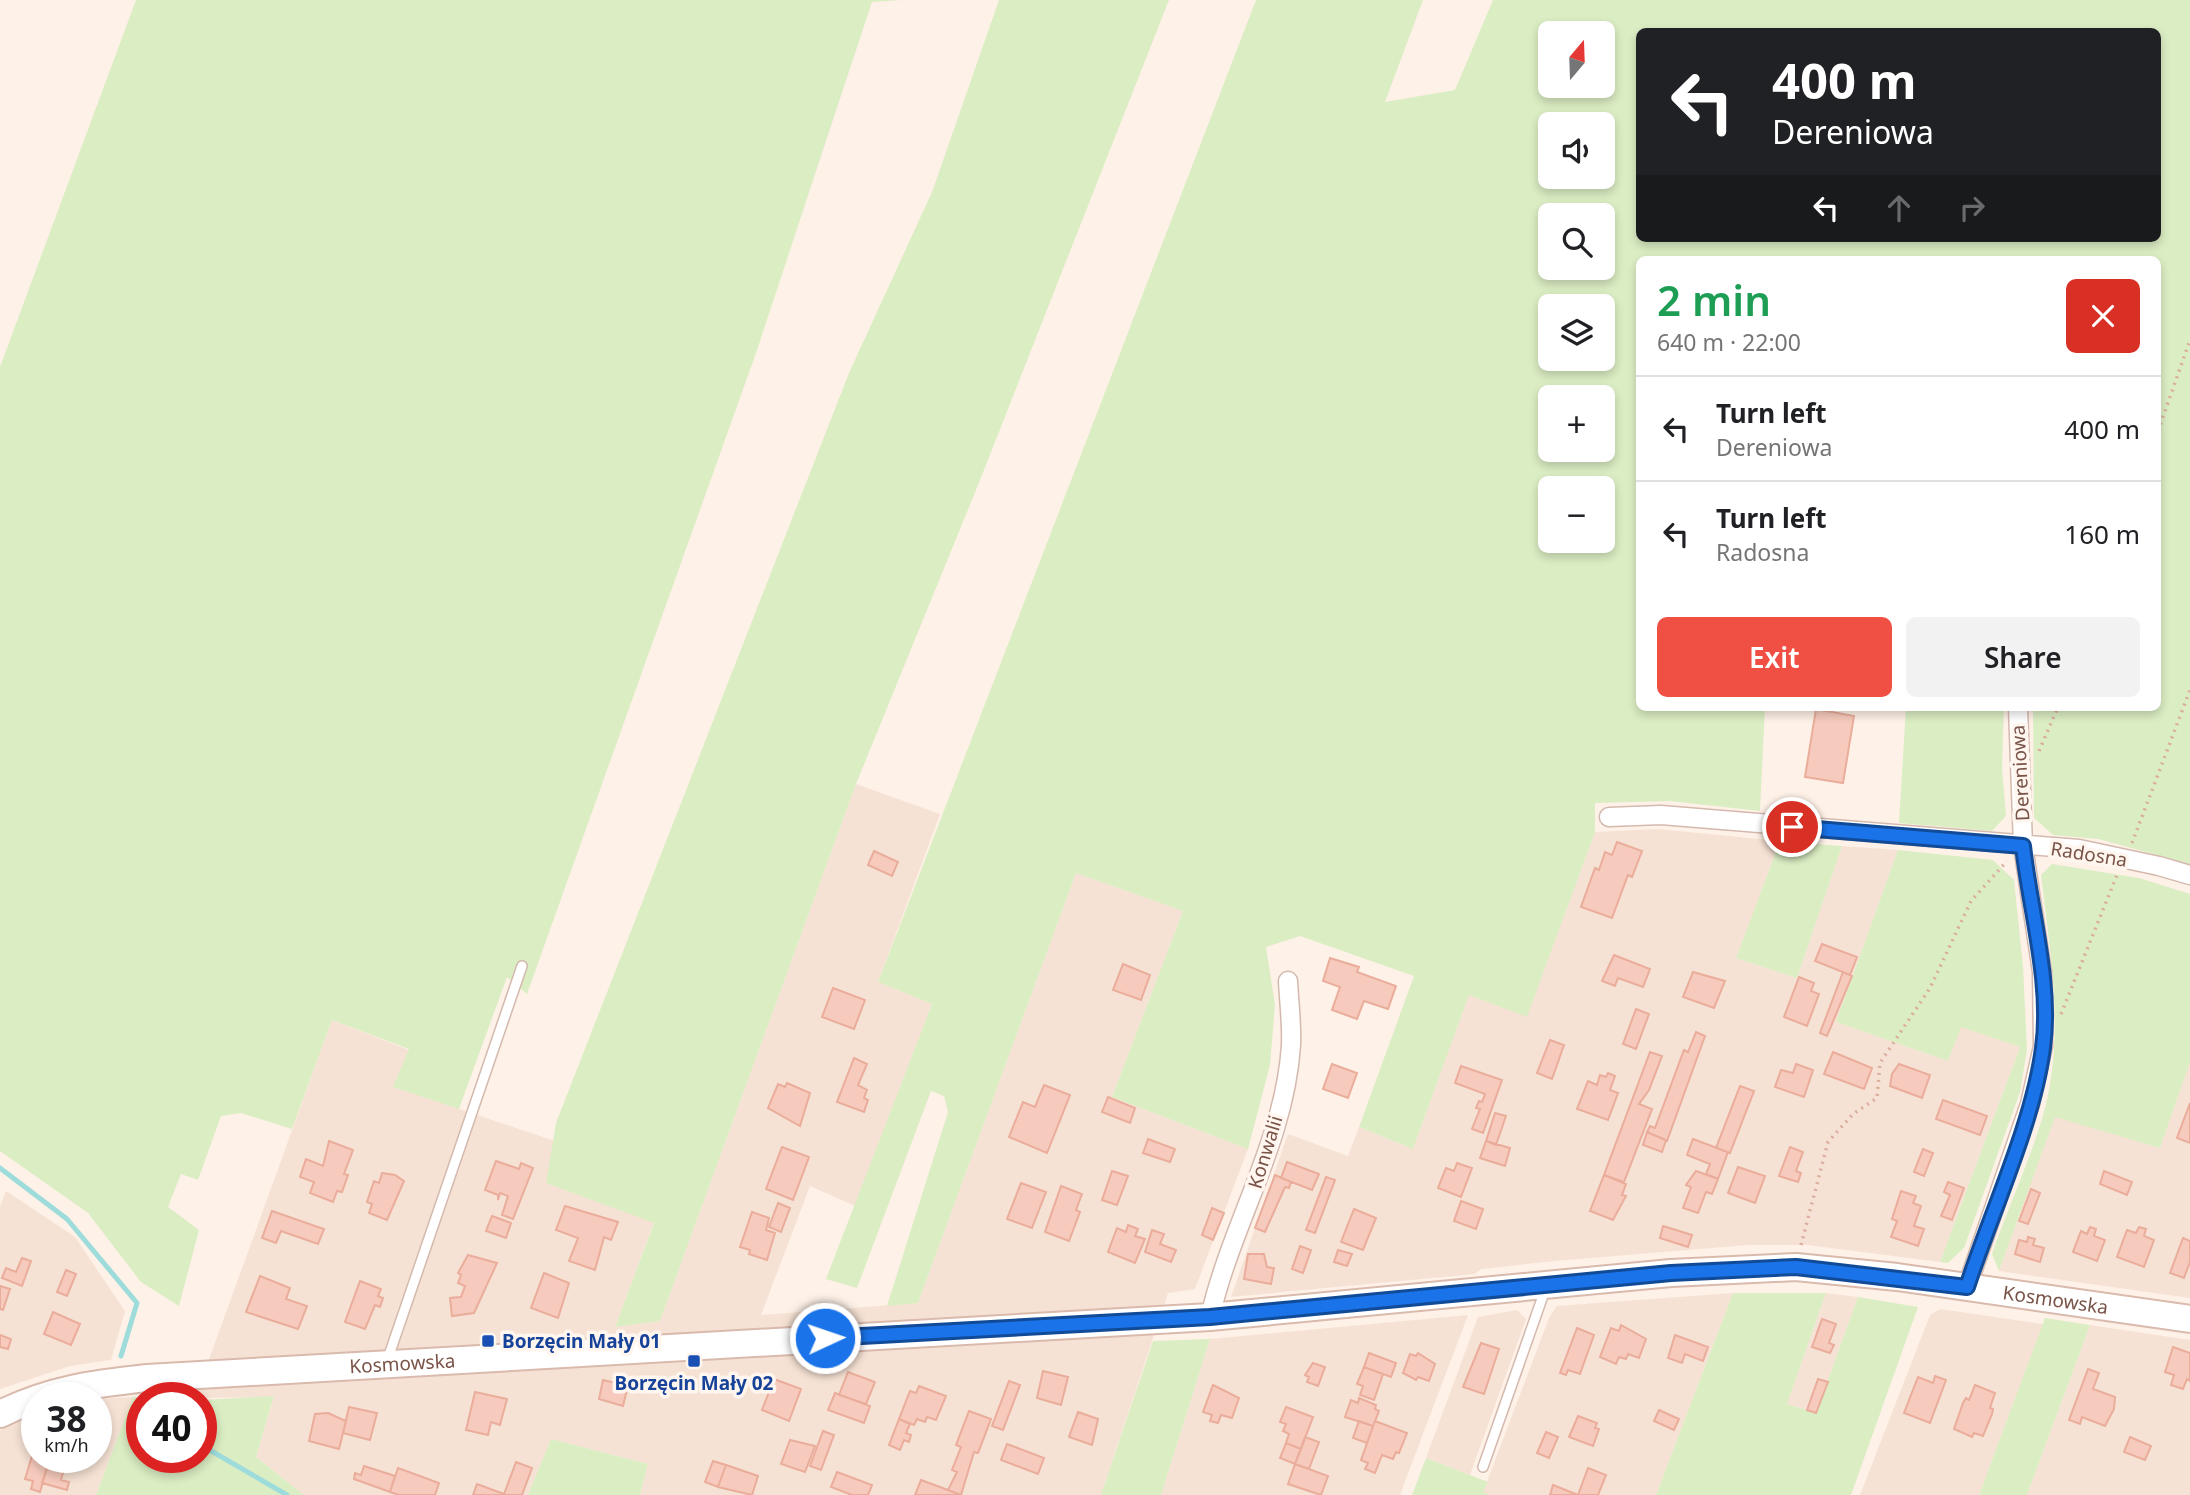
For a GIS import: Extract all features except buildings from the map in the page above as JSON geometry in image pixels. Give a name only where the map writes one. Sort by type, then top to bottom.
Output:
[{"type":"street","name":"Dereniowa","points":[[1967,1287],[2030,1104],[2043,1046],[2042,972],[2023,846],[2018,711]]},
{"type":"street","name":"Radosna","points":[[1609,817],[1661,815],[2079,849],[2190,875]]},
{"type":"street","name":"Konwalii","points":[[1210,1317],[1261,1172],[1283,1094],[1291,1045],[1288,981]]},
{"type":"street","name":"Kosmowska","points":[[0,1414],[42,1394],[78,1385],[387,1362],[1210,1317],[1671,1273],[1796,1267],[1967,1287],[2190,1320]]},
{"type":"lane","points":[[387,1362],[523,966]]},
{"type":"lane","points":[[1483,1467],[1547,1285]]},
{"type":"path","points":[[2161,422],[2190,340]]},
{"type":"path","points":[[1796,1267],[1828,1142],[1853,1114],[1877,1098],[1880,1063],[1930,988],[1971,901],[2023,846]]},
{"type":"shaded area","points":[[856,784],[940,814],[878,982],[932,1004],[855,1206],[810,1186],[761,1315],[918,1303],[1076,873],[1183,911],[1112,1097],[1248,1149],[1195,1289],[1168,1293],[1101,1495],[640,1495],[648,1464],[551,1439],[528,1495],[304,1495],[256,1457],[274,1397],[217,1398],[217,1382],[201,1382],[332,1020],[409,1050],[394,1087],[555,1141],[546,1183],[654,1222],[615,1327],[660,1321]]},
{"type":"shaded area","points":[[1658,829],[1780,841],[1736,958],[1797,978],[1842,846],[1898,850],[1836,1022],[1948,1061],[1960,1026],[2020,1047],[1940,1262],[1807,1245],[1748,1245],[1555,1261],[1481,1269],[1475,1274],[1231,1297],[1288,1134],[1348,1156],[1359,1127],[1413,1149],[1469,995],[1527,1016],[1595,832]]},
{"type":"shaded area","points":[[2190,1062],[2190,1298],[1999,1271],[2055,1116],[2160,1148]]},
{"type":"shaded area","points":[[6,1191],[75,1237],[125,1311],[111,1360],[70,1366],[0,1389],[0,1207]]},
{"type":"shaded area","points":[[1733,1293],[1656,1495],[1490,1495],[1483,1492],[1549,1318],[1557,1306]]},
{"type":"shaded area","points":[[1826,1293],[1858,1297],[1816,1413],[1787,1404]]},
{"type":"shaded area","points":[[1940,1309],[2043,1324],[1979,1495],[1860,1495],[1930,1315]]},
{"type":"shaded area","points":[[1517,1310],[1526,1319],[1470,1475],[1426,1458],[1478,1317]]},
{"type":"shaded area","points":[[1468,1315],[1400,1495],[1161,1495],[1210,1339]]},
{"type":"shaded area","points":[[2090,1325],[2190,1340],[2190,1495],[2027,1495]]},
{"type":"shaded area","points":[[126,1397],[126,1416],[112,1453],[112,1398]]},
{"type":"shaded area","points":[[21,1420],[21,1473],[104,1473],[96,1495],[0,1495],[0,1430]]},
{"type":"green space","points":[[136,0],[902,0],[872,2],[756,353],[527,994],[507,977],[459,1109],[393,1087],[409,1049],[332,1020],[292,1129],[241,1113],[221,1116],[198,1180],[181,1174],[168,1207],[199,1230],[179,1306],[141,1282],[88,1213],[0,1151],[0,367]]},
{"type":"green space","points":[[999,0],[1169,0],[978,485],[856,784],[660,1321],[615,1327],[654,1223],[546,1183],[556,1123],[849,373],[932,192]]},
{"type":"green space","points":[[1256,0],[1423,0],[1385,102],[1455,90],[1493,0],[2190,0],[2190,864],[2098,839],[2053,835],[2034,818],[2033,711],[2161,711],[2161,256],[1636,256],[1636,711],[1765,711],[1760,811],[1670,801],[1595,803],[1595,832],[1527,1017],[1469,995],[1413,1149],[1359,1127],[1414,976],[1300,936],[1266,947],[1275,1005],[1270,1065],[1248,1149],[1112,1097],[1183,911],[1076,873],[918,1303],[887,1306],[948,1112],[944,1096],[931,1091],[857,1288],[826,1279],[932,1004],[878,982]]},
{"type":"green space","points":[[1906,711],[2004,711],[2002,768],[2006,816],[1992,831],[1899,823]]},
{"type":"green space","points":[[1780,841],[1842,846],[1797,978],[1736,958]]},
{"type":"green space","points":[[1898,850],[1993,860],[2014,880],[2023,966],[2027,1050],[2020,1092],[1964,1248],[1948,1263],[1940,1262],[2020,1047],[1961,1027],[1948,1061],[1836,1022]]},
{"type":"green space","points":[[2052,864],[2139,878],[2190,894],[2190,1062],[2160,1148],[2055,1117],[1999,1271],[1992,1254],[2034,1142],[2046,1104],[2051,1076],[2054,990],[2041,875]]},
{"type":"green space","points":[[1733,1293],[1826,1293],[1787,1404],[1816,1413],[1858,1297],[1918,1307],[1851,1495],[1656,1495]]},
{"type":"green space","points":[[2045,1318],[2090,1325],[2027,1495],[1979,1495]]},
{"type":"green space","points":[[1210,1339],[1161,1495],[1101,1495],[1153,1341]]},
{"type":"green space","points":[[274,1396],[256,1457],[304,1495],[96,1495],[104,1473],[112,1473],[112,1453],[126,1416],[126,1473],[217,1473],[217,1399]]},
{"type":"green space","points":[[551,1439],[648,1464],[640,1495],[528,1495]]},
{"type":"green space","points":[[1426,1458],[1488,1482],[1483,1492],[1490,1495],[1412,1495]]},
{"type":"waterway","points":[[0,1168],[67,1219],[137,1303],[121,1356]]},
{"type":"waterway","points":[[217,1454],[287,1495]]},
{"type":"place","name":"Borzęcin Mały 01","points":[[488,1341]]},
{"type":"place","name":"Borzęcin Mały 02","points":[[694,1361]]},
{"type":"route","points":[[825,1338],[1210,1317],[1671,1273],[1796,1267],[1967,1287],[2030,1104],[2043,1046],[2042,972],[2023,846],[1792,827]]}]
